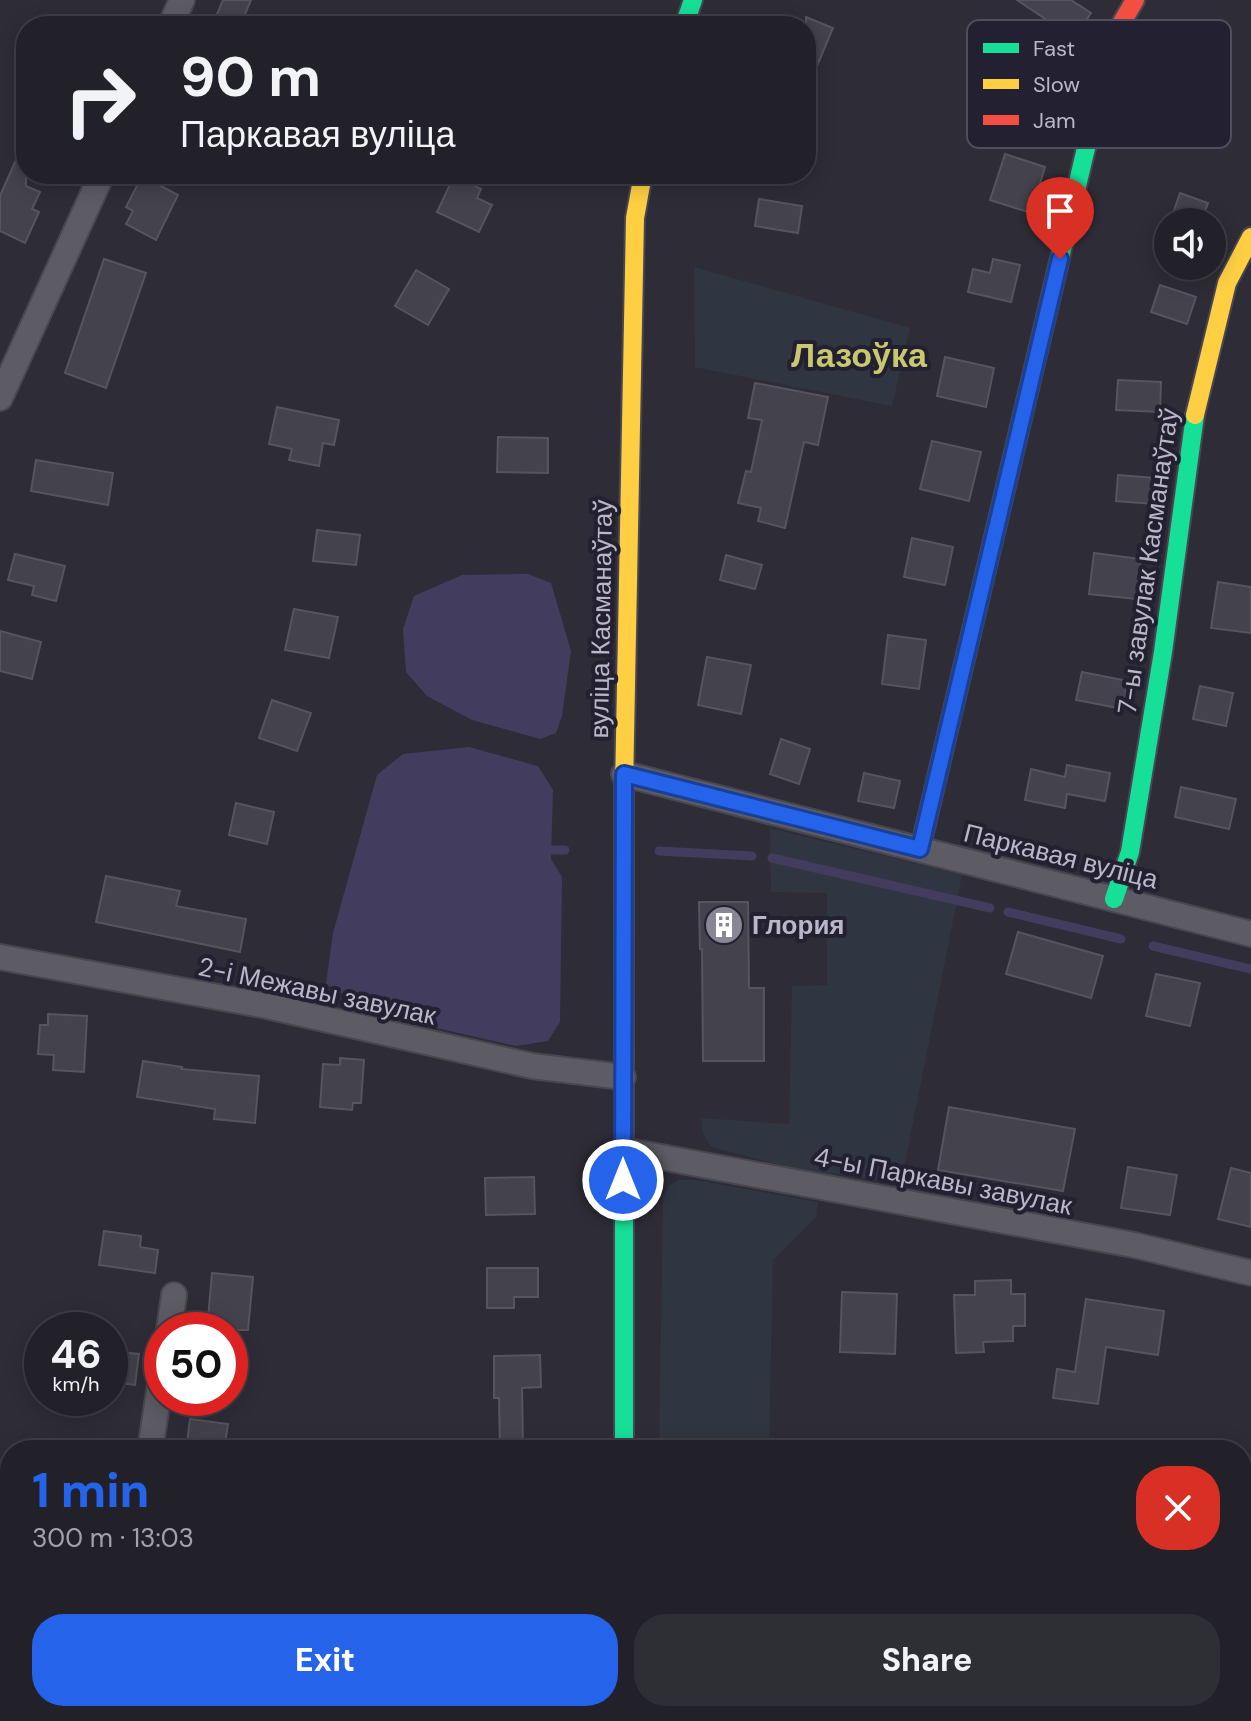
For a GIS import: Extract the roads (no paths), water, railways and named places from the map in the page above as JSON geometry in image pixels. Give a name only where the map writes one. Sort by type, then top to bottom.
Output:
[{"type":"street","points":[[1123,20],[1135,0]]},
{"type":"street","points":[[920,849],[1086,148]]},
{"type":"street","points":[[0,398],[97,184]]},
{"type":"street","name":"вуліца Касманаўтаў","points":[[624,1440],[624,774],[635,218],[641,184]]},
{"type":"street","name":"7-ы завулак Касманаўтаў","points":[[1114,899],[1132,836],[1163,652],[1196,406],[1227,283],[1251,237]]},
{"type":"street","name":"Паркавая вуліца","points":[[624,774],[1251,934]]},
{"type":"street","name":"2-і Межавы завулак","points":[[0,957],[267,1006],[532,1066],[623,1077]]},
{"type":"street","name":"4-ы Паркавы завулак","points":[[623,1150],[1134,1245],[1251,1273]]},
{"type":"street","points":[[172,1312],[174,1295]]},
{"type":"street","points":[[152,1440],[155,1416]]},
{"type":"waterway","points":[[552,850],[565,850]]},
{"type":"waterway","points":[[659,851],[752,856]]},
{"type":"waterway","points":[[772,858],[990,908]]},
{"type":"waterway","points":[[1008,912],[1121,939]]},
{"type":"waterway","points":[[1153,946],[1251,969]]},
{"type":"place","name":"Глория","points":[[724,925]]},
{"type":"district","name":"Лазоўка","points":[[859,355]]}]
